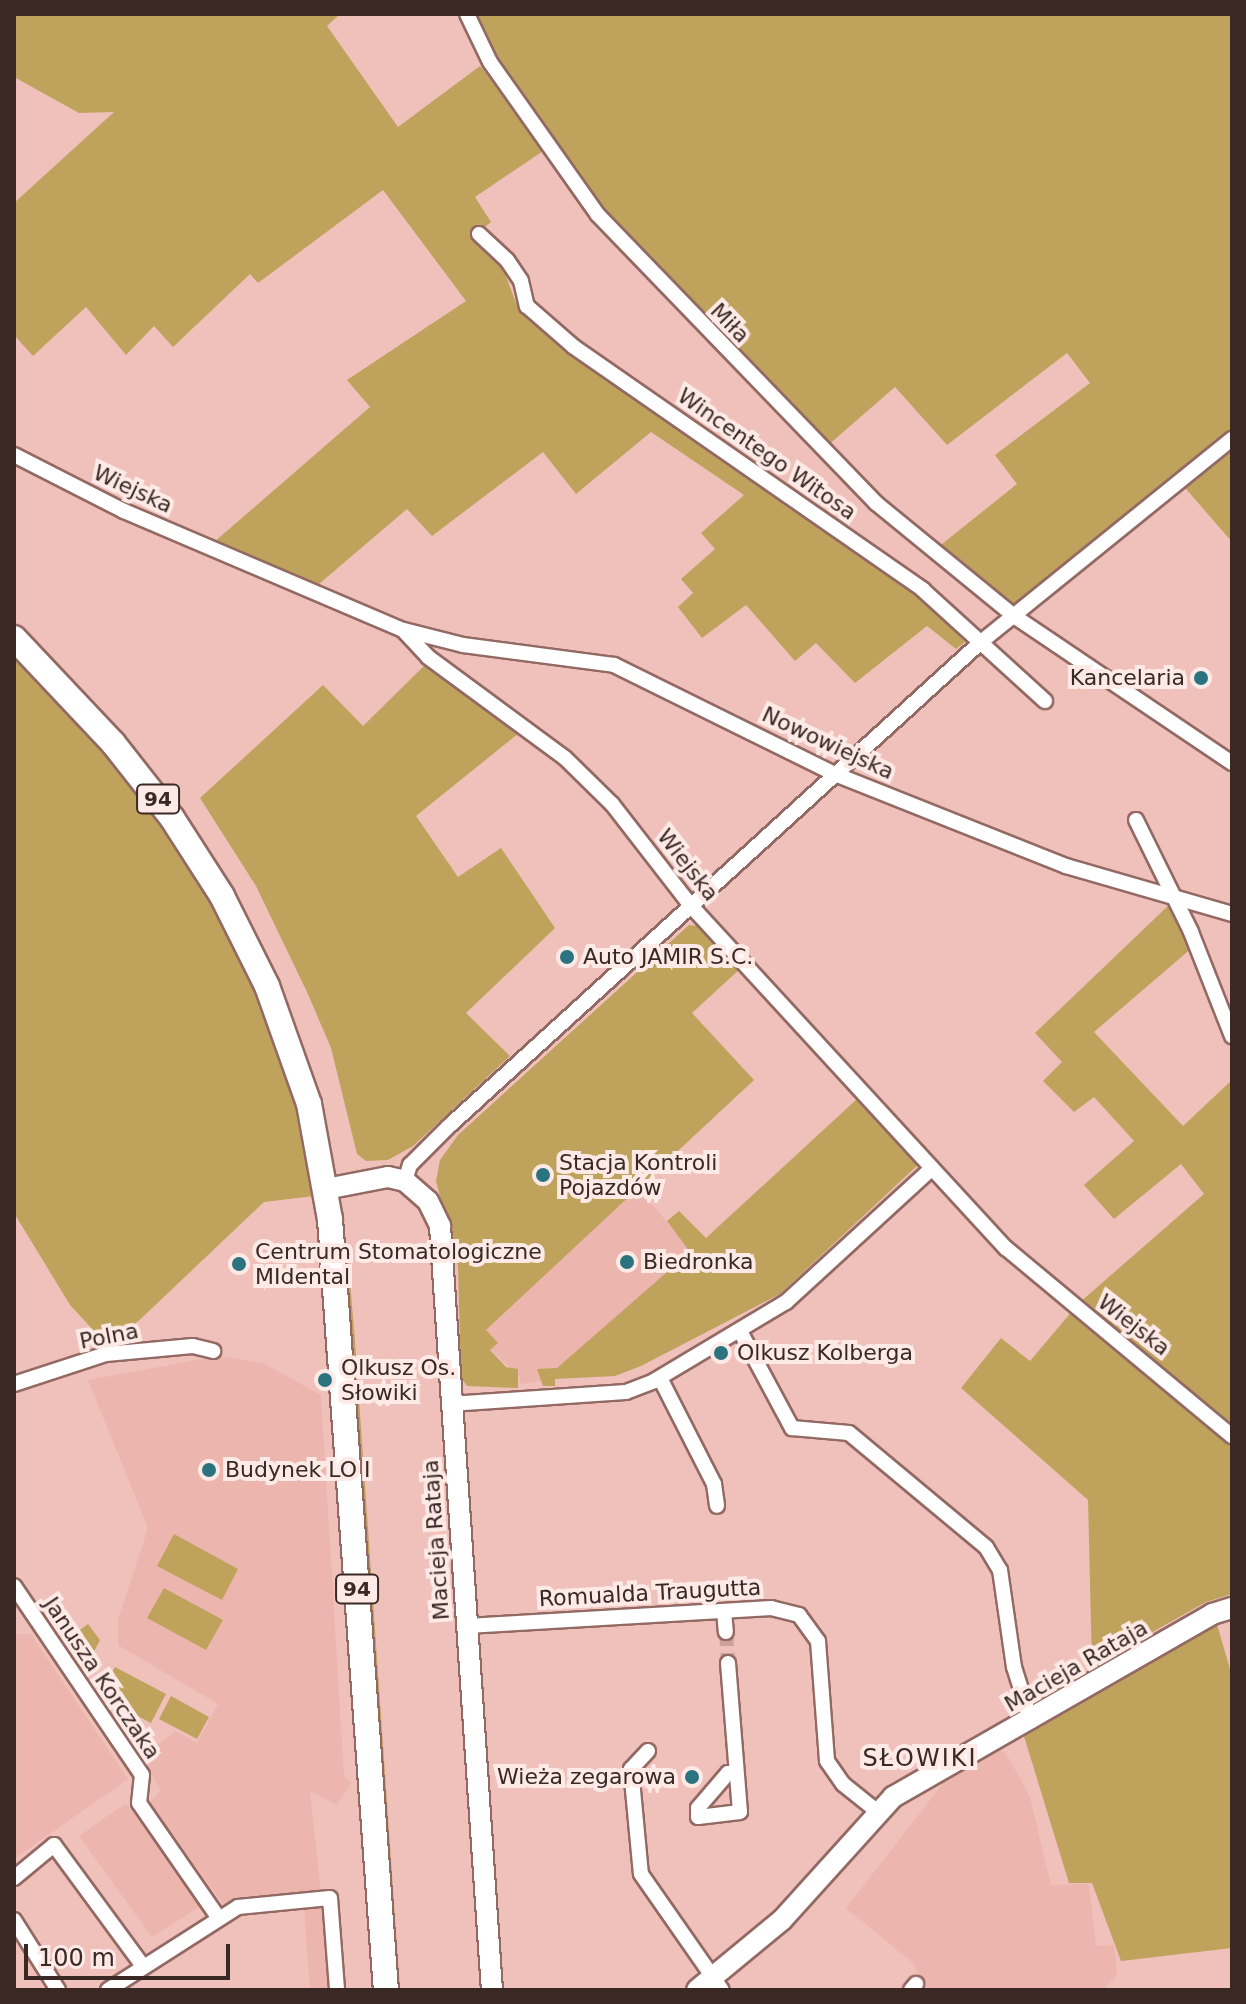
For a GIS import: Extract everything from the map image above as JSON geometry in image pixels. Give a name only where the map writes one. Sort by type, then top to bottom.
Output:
[{"type":"main road","name":"94","points":[[14,638],[113,743],[172,818],[222,896],[267,986],[309,1104],[326,1189],[386,1990]]},
{"type":"street","name":"Miła","points":[[467,14],[490,62],[598,215],[876,503],[1014,616],[1232,763]]},
{"type":"street","name":"Wincentego Witosa","points":[[479,234],[507,260],[521,281],[527,306],[574,347],[901,574],[1045,701]]},
{"type":"street","points":[[326,1189],[388,1177],[405,1181],[410,1165],[449,1126],[981,642],[1232,439]]},
{"type":"street","name":"Wiejska","points":[[14,455],[124,511],[403,630],[428,657],[574,767],[612,804],[692,907],[930,1170],[1006,1248],[1232,1436]]},
{"type":"street","name":"Nowowiejska","points":[[403,630],[463,645],[614,665],[835,774],[1066,866],[1232,914]]},
{"type":"street","points":[[1136,820],[1175,900],[1232,1036]]},
{"type":"street","points":[[450,1404],[626,1392],[660,1378],[741,1333],[786,1302],[930,1170]]},
{"type":"street","name":"Macieja Rataja","points":[[405,1181],[428,1201],[440,1226],[492,1990]]},
{"type":"street","points":[[741,1333],[792,1428],[849,1433],[986,1547],[1000,1570],[1014,1667],[1031,1721]]},
{"type":"street","name":"Polna","points":[[14,1384],[106,1354],[193,1346],[213,1351]]},
{"type":"street","points":[[660,1378],[714,1484],[717,1506]]},
{"type":"street","name":"Janusza Korczaka","points":[[14,1586],[142,1775],[139,1803],[218,1917]]},
{"type":"street","name":"Macieja Rataja","points":[[711,1986],[782,1920],[878,1812],[912,1786],[1031,1721],[1212,1614],[1232,1608]]},
{"type":"street","name":"Romualda Traugutta","points":[[467,1626],[787,1610],[811,1625],[818,1641],[827,1761],[843,1784],[878,1812]]},
{"type":"street","points":[[724,1611],[726,1632]]},
{"type":"street","points":[[728,1663],[736,1773]]},
{"type":"street","points":[[648,1751],[631,1769],[641,1874],[711,1986]]},
{"type":"street","points":[[14,1878],[54,1845],[143,1966]]},
{"type":"street","points":[[108,1990],[238,1907],[330,1898],[337,1990]]},
{"type":"street","points":[[14,1920],[58,1990]]},
{"type":"shaded area","points":[[14,14],[340,14],[327,26],[398,127],[480,66],[546,149],[475,197],[491,222],[474,236],[501,263],[516,303],[577,357],[653,412],[919,594],[965,642],[956,649],[927,626],[855,683],[816,643],[795,661],[746,605],[702,638],[678,607],[693,593],[681,579],[715,549],[701,533],[744,495],[651,432],[576,494],[543,452],[432,536],[407,509],[319,584],[213,543],[370,407],[347,380],[466,301],[383,190],[258,283],[250,274],[173,347],[154,326],[126,355],[86,307],[33,356],[14,335],[14,203],[114,112],[79,113],[14,77]]},
{"type":"shaded area","points":[[473,14],[1232,14],[1232,542],[1180,482],[1020,613],[937,548],[1017,484],[995,455],[1090,383],[1067,353],[947,445],[895,387],[826,447],[606,213],[491,52]]},
{"type":"shaded area","points":[[14,648],[106,745],[217,899],[266,1001],[297,1101],[314,1196],[264,1202],[110,1348],[70,1305],[14,1213]]},
{"type":"shaded area","points":[[427,663],[519,733],[416,816],[458,877],[501,848],[555,928],[466,1013],[510,1056],[413,1146],[388,1160],[366,1161],[357,1154],[331,1048],[307,992],[256,886],[200,798],[323,685],[363,726]]},
{"type":"shaded area","points":[[1172,902],[1193,947],[1094,1032],[1183,1126],[1232,1080],[1232,1594],[1206,1602],[1092,1666],[1088,1500],[961,1388],[1001,1338],[1030,1361],[1079,1303],[1204,1194],[1181,1164],[1114,1219],[1084,1185],[1134,1141],[1094,1097],[1074,1112],[1043,1081],[1062,1062],[1035,1033]]},
{"type":"shaded area","points":[[689,925],[700,926],[741,968],[692,1013],[754,1080],[486,1330],[498,1343],[490,1350],[506,1367],[518,1369],[518,1388],[467,1386],[461,1378],[458,1267],[436,1181],[440,1160],[458,1135]]},
{"type":"shaded area","points":[[857,1099],[920,1163],[780,1294],[641,1366],[615,1376],[555,1379],[555,1386],[543,1386],[537,1369],[557,1368],[690,1252],[667,1221],[679,1211],[706,1238]]},
{"type":"shaded area","points":[[637,1186],[691,1251],[555,1379],[520,1384],[520,1377],[490,1349],[486,1330]]},
{"type":"shaded area","points":[[344,1257],[348,1258],[355,1341],[400,1990],[393,1990]]},
{"type":"shaded area","points":[[219,1356],[263,1363],[321,1395],[344,1777],[351,1782],[337,1805],[310,1791],[331,1990],[310,1990],[303,1892],[238,1897],[224,1905],[149,1803],[161,1790],[141,1758],[175,1731],[197,1743],[218,1704],[118,1645],[118,1620],[148,1528],[88,1380]]},
{"type":"shaded area","points":[[174,1534],[238,1569],[222,1600],[157,1566]]},
{"type":"shaded area","points":[[164,1588],[223,1620],[206,1650],[147,1618]]},
{"type":"shaded area","points":[[1216,1621],[1232,1676],[1232,1948],[1121,1961],[1092,1883],[1069,1883],[1023,1733]]},
{"type":"shaded area","points":[[88,1624],[100,1640],[81,1676],[74,1665],[79,1653],[69,1638]]},
{"type":"shaded area","points":[[14,1634],[31,1634],[128,1779],[14,1859]]},
{"type":"shaded area","points":[[115,1667],[166,1694],[151,1723],[100,1696]]},
{"type":"shaded area","points":[[171,1696],[209,1717],[197,1739],[159,1719]]},
{"type":"shaded area","points":[[996,1746],[1007,1755],[1030,1797],[1051,1885],[1089,1884],[1096,1946],[1114,1945],[1117,1975],[1103,1990],[925,1990],[913,1963],[846,1908],[952,1772]]},
{"type":"shaded area","points":[[126,1803],[201,1906],[152,1937],[79,1836]]},
{"type":"tunnel","points":[[726,1632],[728,1663]]},
{"type":"place","name":"Kancelaria","points":[[1201,678]]},
{"type":"place","name":"Auto JAMIR S.C.","points":[[567,957]]},
{"type":"place","name":"Stacja Kontroli Pojazdów","points":[[543,1175]]},
{"type":"place","name":"Biedronka","points":[[627,1262]]},
{"type":"place","name":"Centrum Stomatologiczne MIdental","points":[[239,1264]]},
{"type":"place","name":"Olkusz Kolberga","points":[[721,1353]]},
{"type":"place","name":"Olkusz Os. Słowiki","points":[[325,1380]]},
{"type":"place","name":"Budynek LO I","points":[[209,1470]]},
{"type":"place","name":"Wieża zegarowa","points":[[692,1777]]},
{"type":"district","name":"SŁOWIKI","points":[[920,1759]]}]
